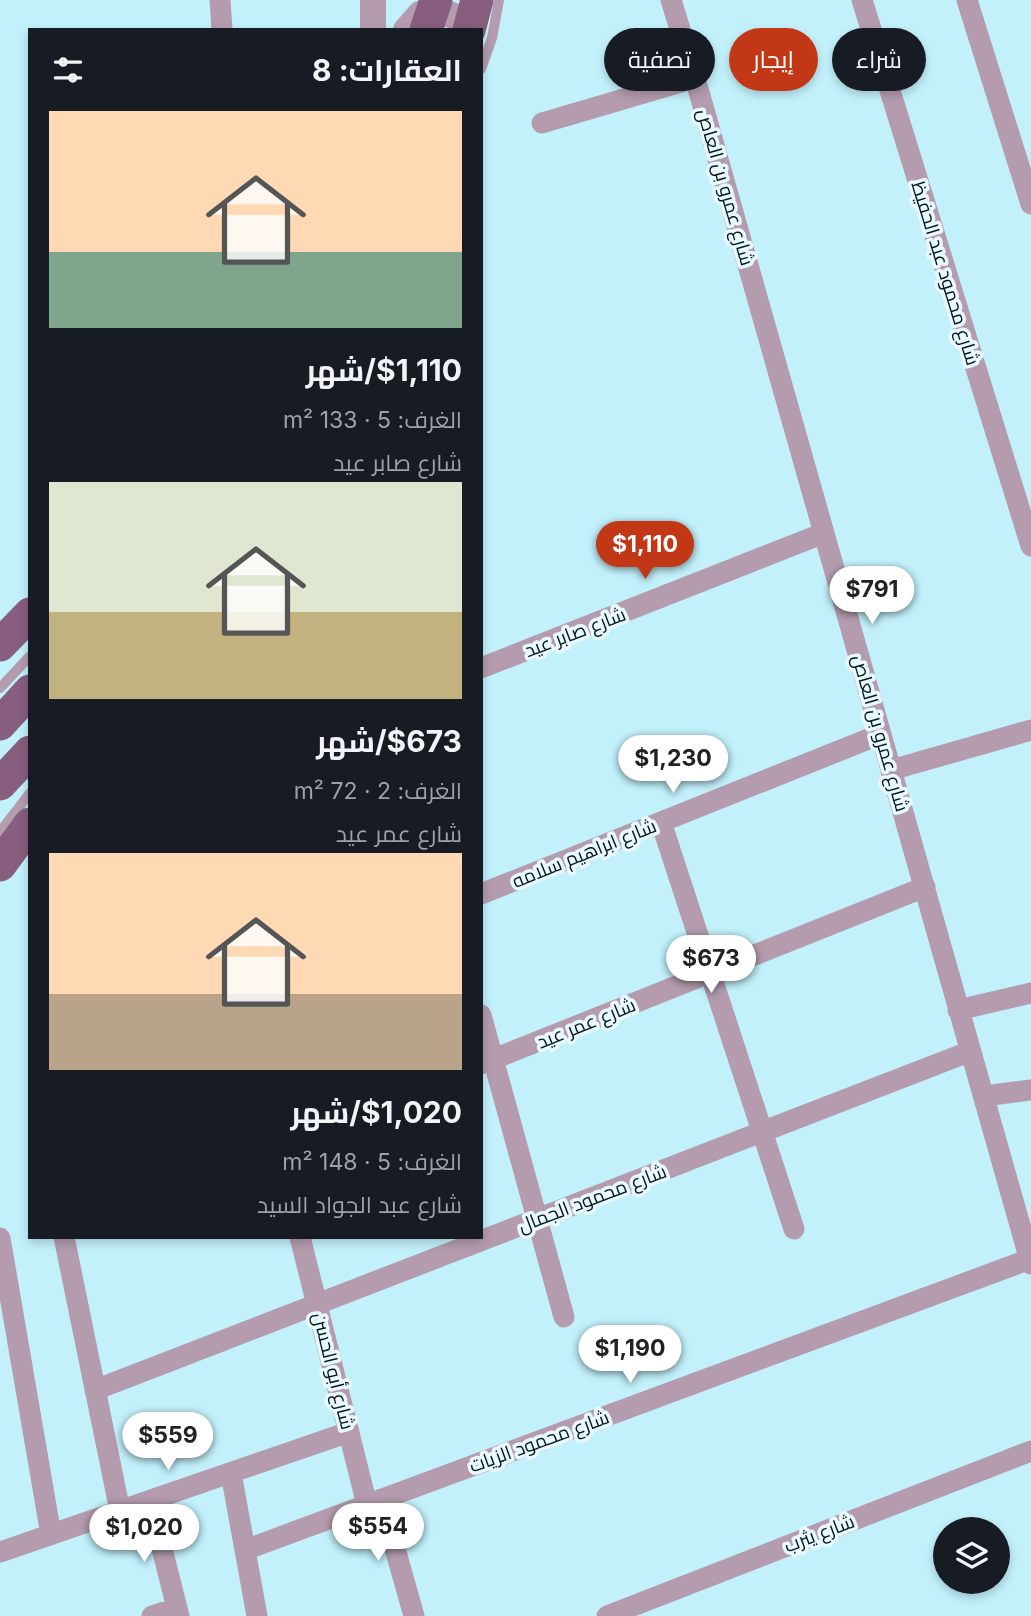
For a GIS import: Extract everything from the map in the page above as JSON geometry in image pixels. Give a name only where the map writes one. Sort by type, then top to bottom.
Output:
[{"type":"main road","points":[[427,28],[436,0]]},
{"type":"main road","points":[[470,28],[477,0]]},
{"type":"main road","points":[[0,645],[28,616]]},
{"type":"main road","points":[[0,724],[28,693]]},
{"type":"main road","points":[[0,784],[28,754]]},
{"type":"main road","points":[[0,865],[28,827]]},
{"type":"street","points":[[220,0],[222,28]]},
{"type":"street","points":[[373,0],[373,28]]},
{"type":"street","name":"شارع عمرو بن العاص","points":[[671,0],[680,28]]},
{"type":"street","name":"شارع محمود عبد الحفيظ","points":[[862,0],[1031,547]]},
{"type":"street","points":[[967,0],[1031,204]]},
{"type":"street","points":[[408,28],[420,14],[449,14],[465,21],[468,28]]},
{"type":"street","points":[[542,123],[651,91]]},
{"type":"street","name":"شارع عمرو بن العاص","points":[[699,91],[1030,1261]]},
{"type":"street","name":"شارع صابر عيد","points":[[483,667],[824,533]]},
{"type":"street","points":[[891,770],[1031,730]]},
{"type":"street","name":"شارع ابراهيم سلامه","points":[[483,893],[881,734]]},
{"type":"street","points":[[661,822],[794,1229]]},
{"type":"street","name":"شارع عمر عيد","points":[[487,1062],[925,887]]},
{"type":"street","points":[[958,1010],[1031,993]]},
{"type":"street","points":[[483,1031],[487,1062],[537,1219],[564,1317]]},
{"type":"street","name":"شارع محمود الجمال","points":[[95,1390],[971,1051]]},
{"type":"street","points":[[984,1096],[1031,1090]]},
{"type":"street","points":[[0,1238],[51,1535]]},
{"type":"street","points":[[64,1239],[120,1511]]},
{"type":"street","name":"شارع أبو الحسن","points":[[300,1239],[349,1432],[414,1616]]},
{"type":"street","name":"شارع محمود الزيات","points":[[245,1549],[1030,1261]]},
{"type":"street","points":[[0,1552],[349,1432]]},
{"type":"street","name":"شارع يثرب","points":[[607,1616],[1031,1451]]},
{"type":"street","points":[[231,1473],[257,1616]]},
{"type":"street","points":[[150,1501],[178,1612],[152,1616]]},
{"type":"lane","points":[[483,63],[492,38],[499,0]]},
{"type":"lane","points":[[0,688],[28,658]]},
{"type":"lane","points":[[0,832],[28,796]]}]
